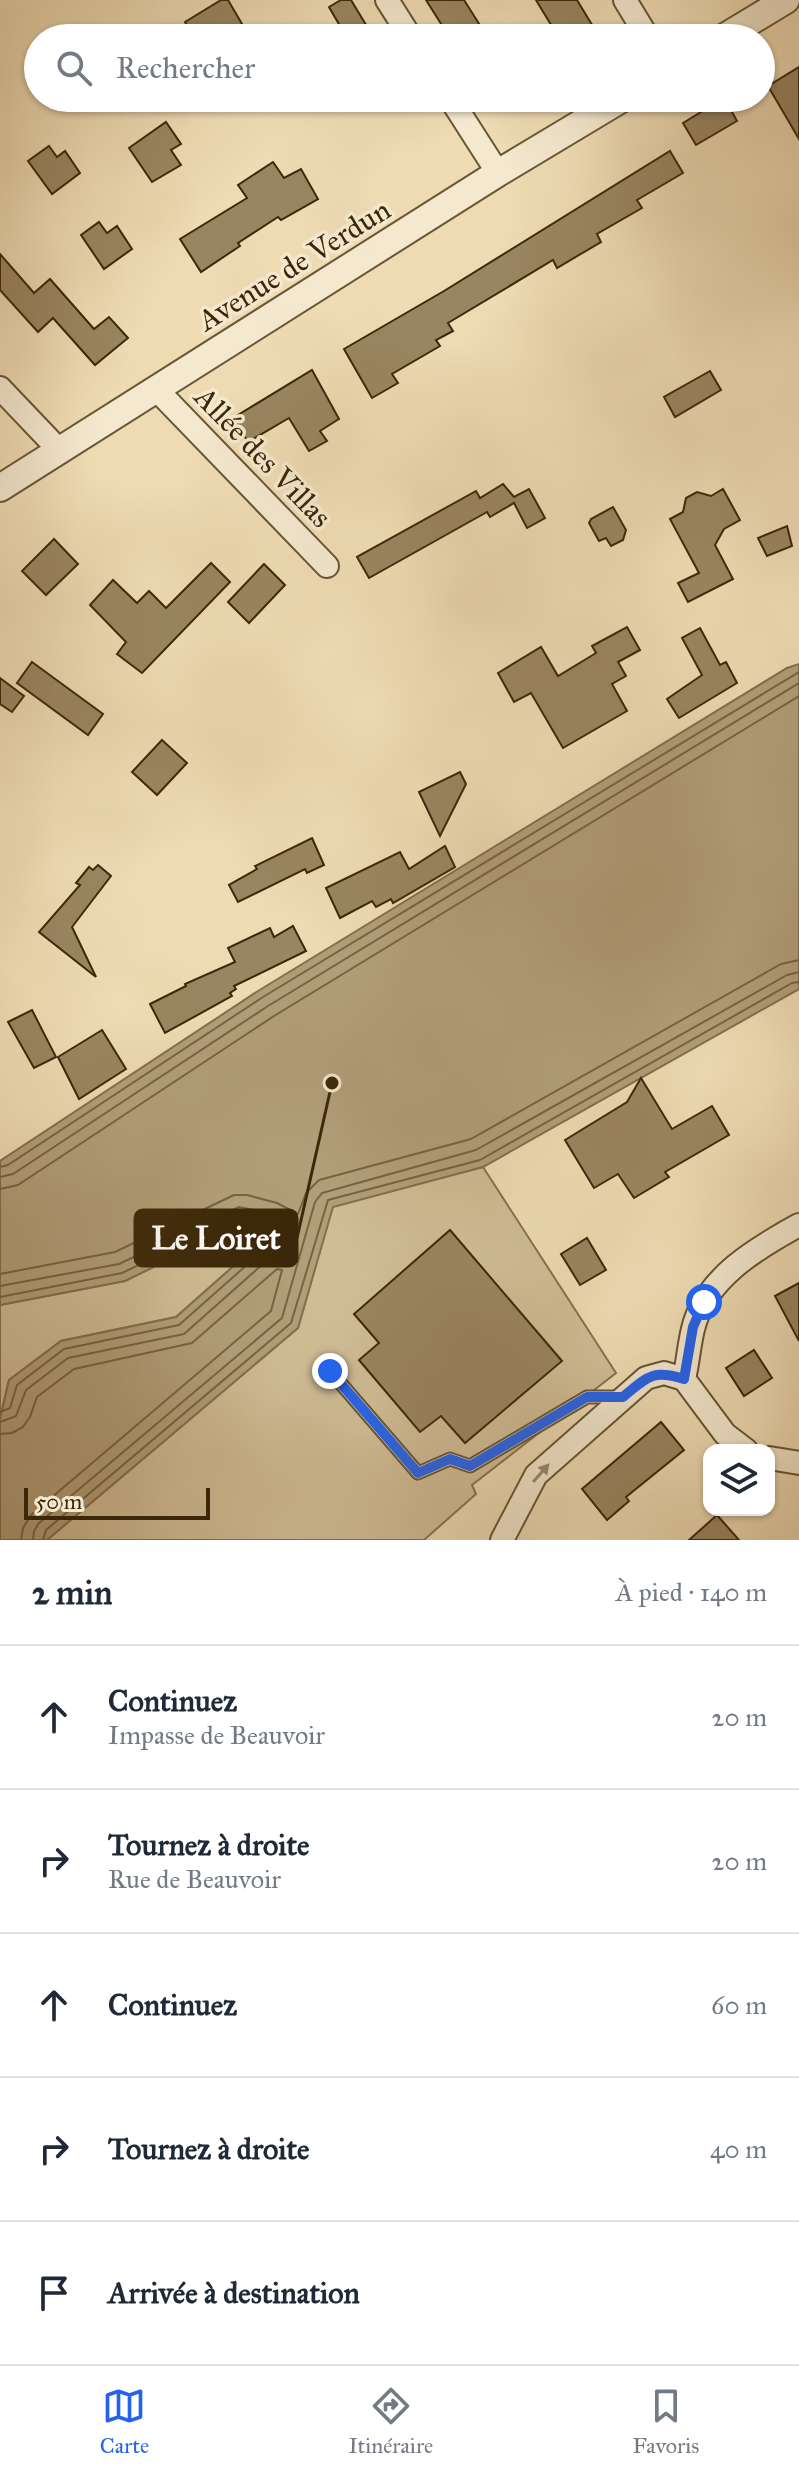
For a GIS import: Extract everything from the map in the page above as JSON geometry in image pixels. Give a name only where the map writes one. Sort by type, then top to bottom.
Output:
[{"type":"street","points":[[387,0],[402,24]]},
{"type":"street","points":[[625,0],[640,24]]},
{"type":"street","points":[[746,24],[786,0]]},
{"type":"street","points":[[459,112],[498,173]]},
{"type":"street","name":"Avenue de Verdun","points":[[0,488],[600,112]]},
{"type":"street","points":[[0,388],[60,451]]},
{"type":"street","name":"Allée des Villas","points":[[157,390],[327,566]]},
{"type":"street","points":[[684,1379],[693,1327],[704,1302],[730,1269],[766,1243],[799,1225]]},
{"type":"street","points":[[502,1540],[536,1475],[646,1378],[664,1373],[684,1379],[725,1434],[738,1444]]},
{"type":"street","points":[[775,1459],[799,1463]]},
{"type":"lane","points":[[330,1371],[418,1473],[450,1459],[470,1466],[587,1397],[623,1397]]},
{"type":"shaded area","points":[[483,1167],[616,1373],[472,1485],[476,1494],[424,1540],[47,1540],[298,1328],[333,1204]]},
{"type":"shaded area","points":[[241,1224],[272,1232],[176,1317],[61,1341],[9,1380],[0,1419],[0,1305],[125,1281]]},
{"type":"water","points":[[799,664],[799,989],[483,1167],[333,1207],[298,1328],[47,1540],[0,1540],[0,1419],[9,1380],[61,1341],[176,1317],[272,1232],[241,1224],[125,1281],[0,1305],[0,1161],[258,991],[787,668]]},
{"type":"building","points":[[221,0],[228,0],[242,24],[186,24]]},
{"type":"building","points":[[341,0],[351,0],[366,24],[339,24],[329,7]]},
{"type":"building","points":[[426,0],[464,0],[479,24],[441,24]]},
{"type":"building","points":[[536,0],[577,0],[592,24],[551,24]]},
{"type":"building","points":[[799,67],[799,139],[775,98],[775,82]]},
{"type":"building","points":[[701,112],[732,112],[737,121],[696,145],[683,123]]},
{"type":"building","points":[[166,122],[181,144],[171,150],[181,165],[152,182],[129,148]]},
{"type":"building","points":[[49,146],[57,157],[65,151],[80,173],[52,194],[28,161]]},
{"type":"building","points":[[670,151],[683,173],[637,200],[642,208],[597,234],[601,242],[557,268],[553,260],[448,323],[453,331],[436,340],[440,346],[392,374],[398,383],[372,398],[344,349]]},
{"type":"building","points":[[273,162],[284,178],[301,169],[318,199],[281,220],[278,217],[201,272],[180,239],[247,198],[238,185]]},
{"type":"building","points":[[99,222],[107,233],[117,226],[132,249],[104,269],[81,235]]},
{"type":"building","points":[[0,254],[34,293],[50,279],[94,329],[109,317],[128,338],[95,365],[53,318],[38,332],[0,290]]},
{"type":"building","points":[[312,370],[339,419],[320,431],[327,441],[309,451],[289,418],[248,442],[233,418]]},
{"type":"building","points":[[710,371],[721,390],[675,417],[664,397]]},
{"type":"building","points":[[503,484],[514,497],[529,489],[545,518],[527,528],[514,503],[490,517],[487,512],[369,578],[357,557],[476,491],[480,498]]},
{"type":"building","points":[[723,489],[740,520],[724,529],[715,545],[733,579],[688,602],[678,583],[699,573],[670,519],[683,512],[686,498],[697,492],[711,496]]},
{"type":"building","points":[[613,507],[626,530],[623,540],[611,546],[606,538],[599,541],[589,523]]},
{"type":"building","points":[[787,526],[792,546],[767,556],[758,538]]},
{"type":"building","points":[[54,539],[78,564],[46,595],[22,571]]},
{"type":"building","points":[[211,563],[230,582],[142,673],[117,654],[126,642],[90,605],[113,580],[137,603],[149,591],[166,608]]},
{"type":"building","points":[[264,564],[285,585],[249,623],[228,602]]},
{"type":"building","points":[[627,627],[640,650],[618,662],[626,676],[612,684],[627,711],[563,748],[531,693],[514,702],[498,673],[541,647],[558,676],[596,653],[592,646]]},
{"type":"building","points":[[700,628],[720,665],[726,662],[737,683],[679,718],[667,699],[702,675],[682,638]]},
{"type":"building","points":[[32,662],[103,714],[88,735],[17,683]]},
{"type":"building","points":[[0,678],[24,696],[12,712],[0,704]]},
{"type":"building","points":[[162,740],[187,763],[157,795],[132,772]]},
{"type":"building","points":[[460,772],[466,784],[440,836],[419,792]]},
{"type":"building","points":[[312,838],[324,865],[307,873],[305,869],[238,902],[229,885],[257,869],[255,866]]},
{"type":"building","points":[[445,846],[455,867],[393,903],[391,899],[376,907],[372,901],[340,918],[326,888],[400,852],[409,869]]},
{"type":"building","points":[[98,865],[111,876],[72,927],[96,977],[39,932],[80,885],[76,883],[89,867],[93,870]]},
{"type":"building","points":[[293,926],[306,951],[234,986],[236,989],[230,993],[232,996],[165,1033],[150,1004],[185,984],[235,962],[228,948],[270,928],[274,937]]},
{"type":"building","points":[[32,1010],[56,1057],[34,1068],[8,1022]]},
{"type":"building","points":[[102,1030],[126,1069],[79,1099],[58,1057]]},
{"type":"building","points":[[641,1078],[672,1129],[712,1106],[729,1135],[665,1172],[669,1177],[634,1198],[618,1174],[594,1188],[565,1140],[627,1102]]},
{"type":"building","points":[[450,1230],[562,1361],[465,1443],[441,1416],[420,1432],[359,1360],[379,1343],[354,1314]]},
{"type":"building","points":[[587,1238],[606,1270],[580,1285],[561,1254]]},
{"type":"building","points":[[799,1283],[799,1341],[775,1296]]},
{"type":"building","points":[[754,1350],[772,1378],[744,1396],[726,1368]]},
{"type":"building","points":[[661,1422],[684,1450],[626,1497],[629,1501],[607,1520],[582,1489]]},
{"type":"building","points":[[718,1516],[739,1540],[689,1540]]},
{"type":"place","name":"Le Loiret","points":[[332,1083]]},
{"type":"route","points":[[330,1371],[418,1473],[450,1459],[470,1466],[587,1397],[623,1397],[646,1378],[664,1373],[684,1379],[693,1327],[704,1302]]}]
